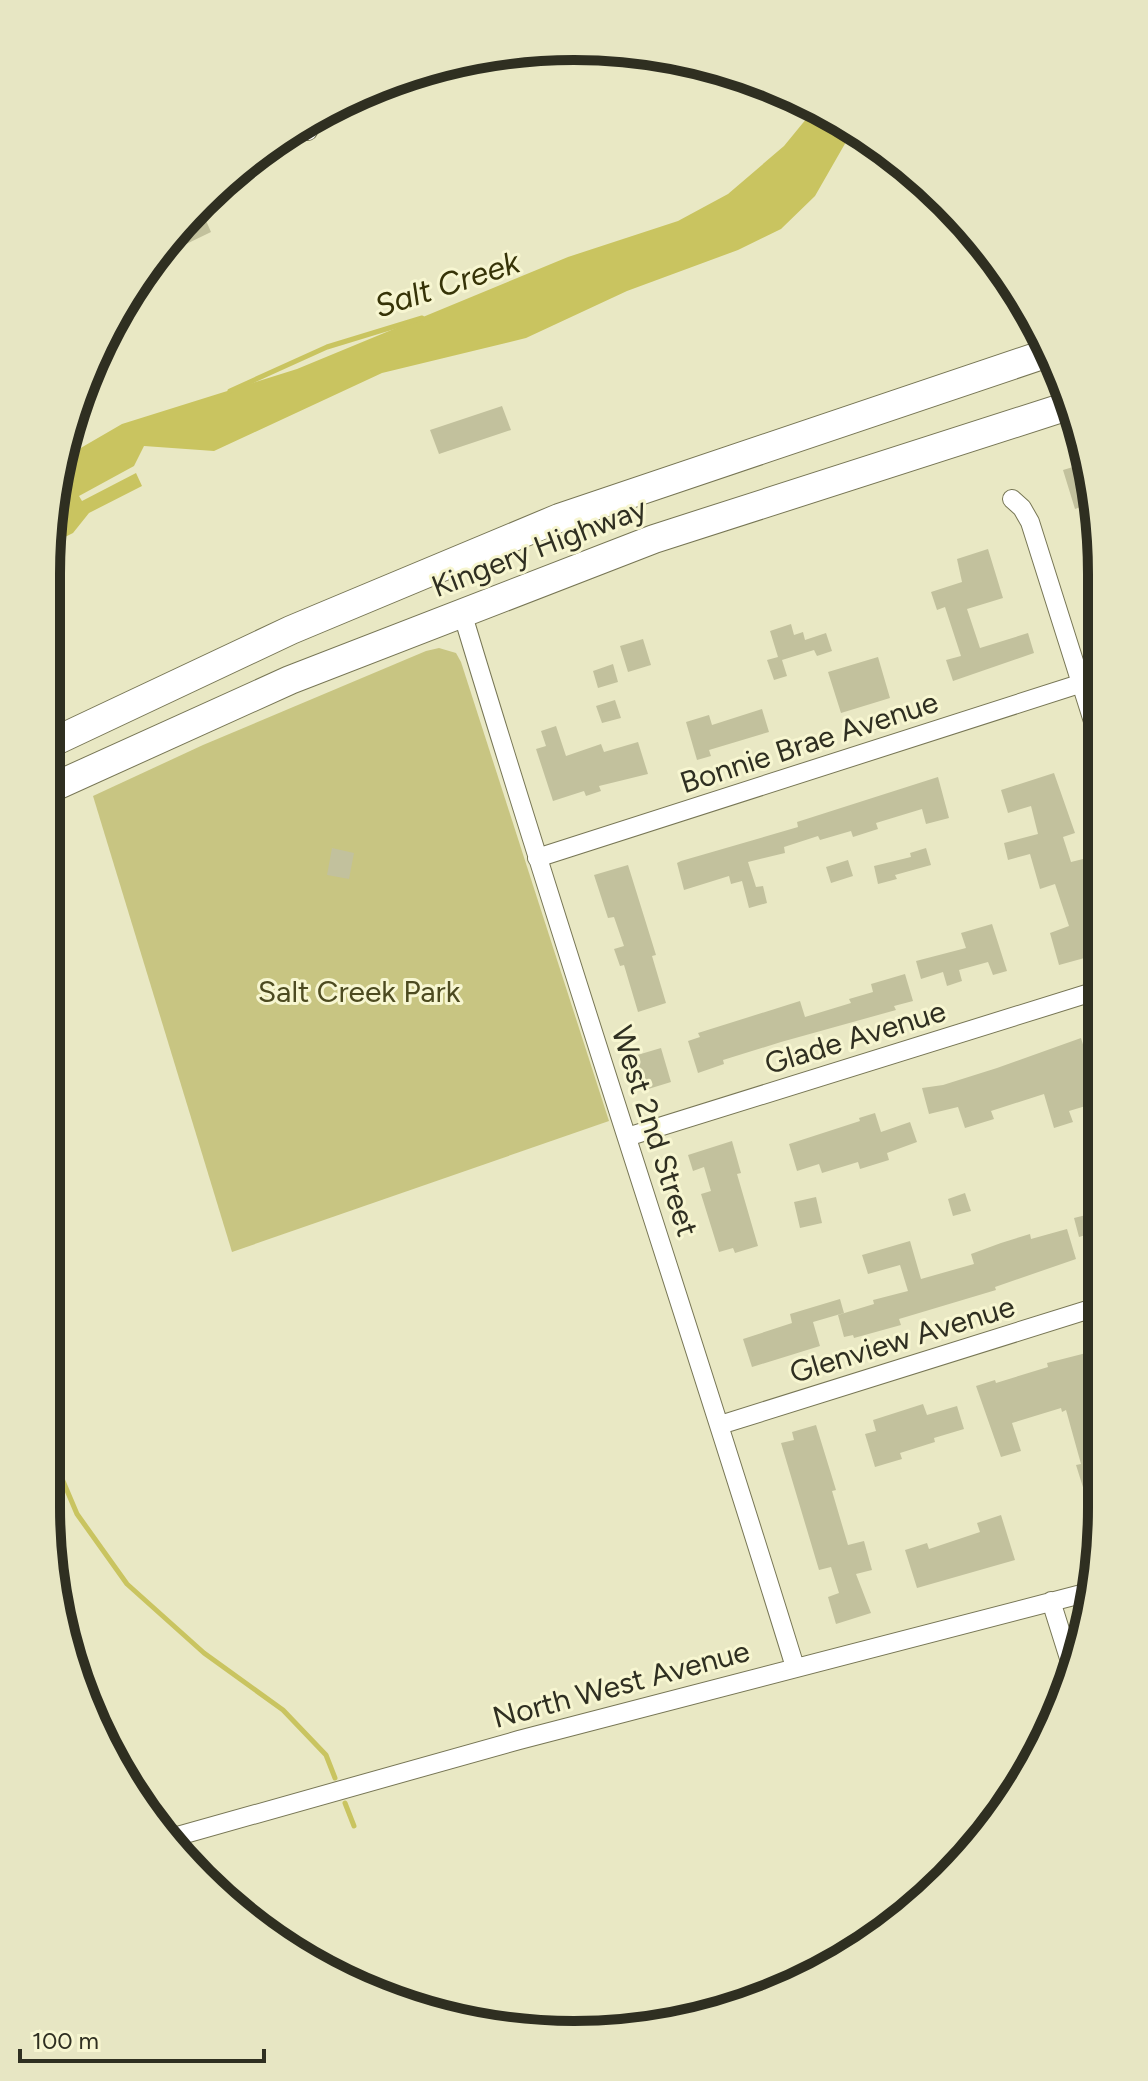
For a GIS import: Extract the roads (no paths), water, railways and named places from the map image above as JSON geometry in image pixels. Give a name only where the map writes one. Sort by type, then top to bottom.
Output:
[{"type":"highway","name":"Kingery Highway","points":[[60,739],[291,630],[559,518],[1039,356]]},
{"type":"highway","name":"Kingery Highway","points":[[60,784],[290,680],[654,539],[1061,408]]},
{"type":"street","points":[[1012,499],[1030,522],[1088,676]]},
{"type":"street","name":"West 2nd Street","points":[[462,612],[537,858],[795,1667]]},
{"type":"street","name":"Bonnie Brae Avenue","points":[[537,858],[1088,682]]},
{"type":"street","name":"Glade Avenue","points":[[627,1137],[1088,993]]},
{"type":"street","name":"Glenview Avenue","points":[[720,1425],[1088,1310]]},
{"type":"street","name":"North West Avenue","points":[[179,1836],[504,1744],[1080,1594]]},
{"type":"street","points":[[1051,1601],[1067,1651]]},
{"type":"waterway","name":"Salt Creek","points":[[230,391],[327,347],[422,318]]},
{"type":"waterway","points":[[60,1474],[77,1514],[127,1584],[204,1653],[283,1710],[326,1755],[335,1778]]},
{"type":"waterway","points":[[345,1803],[354,1826]]},
{"type":"park label","name":"Salt Creek Park","points":[[359,991]]}]
